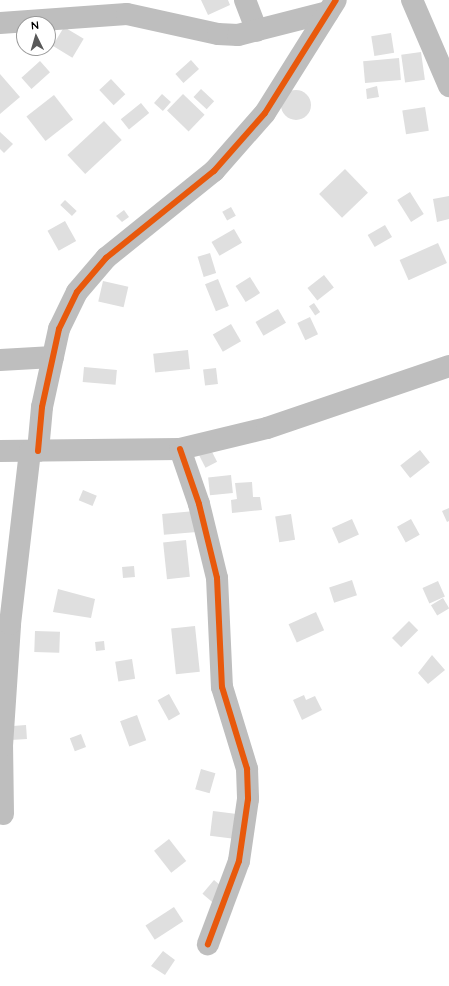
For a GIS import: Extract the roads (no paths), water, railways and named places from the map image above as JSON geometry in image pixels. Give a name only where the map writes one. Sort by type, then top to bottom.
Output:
[{"type":"street","points":[[245,0],[257,31]]},
{"type":"street","points":[[412,0],[449,86]]},
{"type":"street","points":[[0,23],[127,14],[218,34],[257,31],[332,6]]},
{"type":"street","points":[[3,814],[2,746],[10,624],[34,451],[59,329],[77,292],[106,258],[214,171],[265,113],[332,6]]},
{"type":"street","points":[[0,360],[53,357]]},
{"type":"street","points":[[0,451],[180,450],[267,428],[449,366]]},
{"type":"street","points":[[180,450],[199,504],[217,578],[222,687],[247,769],[248,799],[239,862],[208,944]]}]
